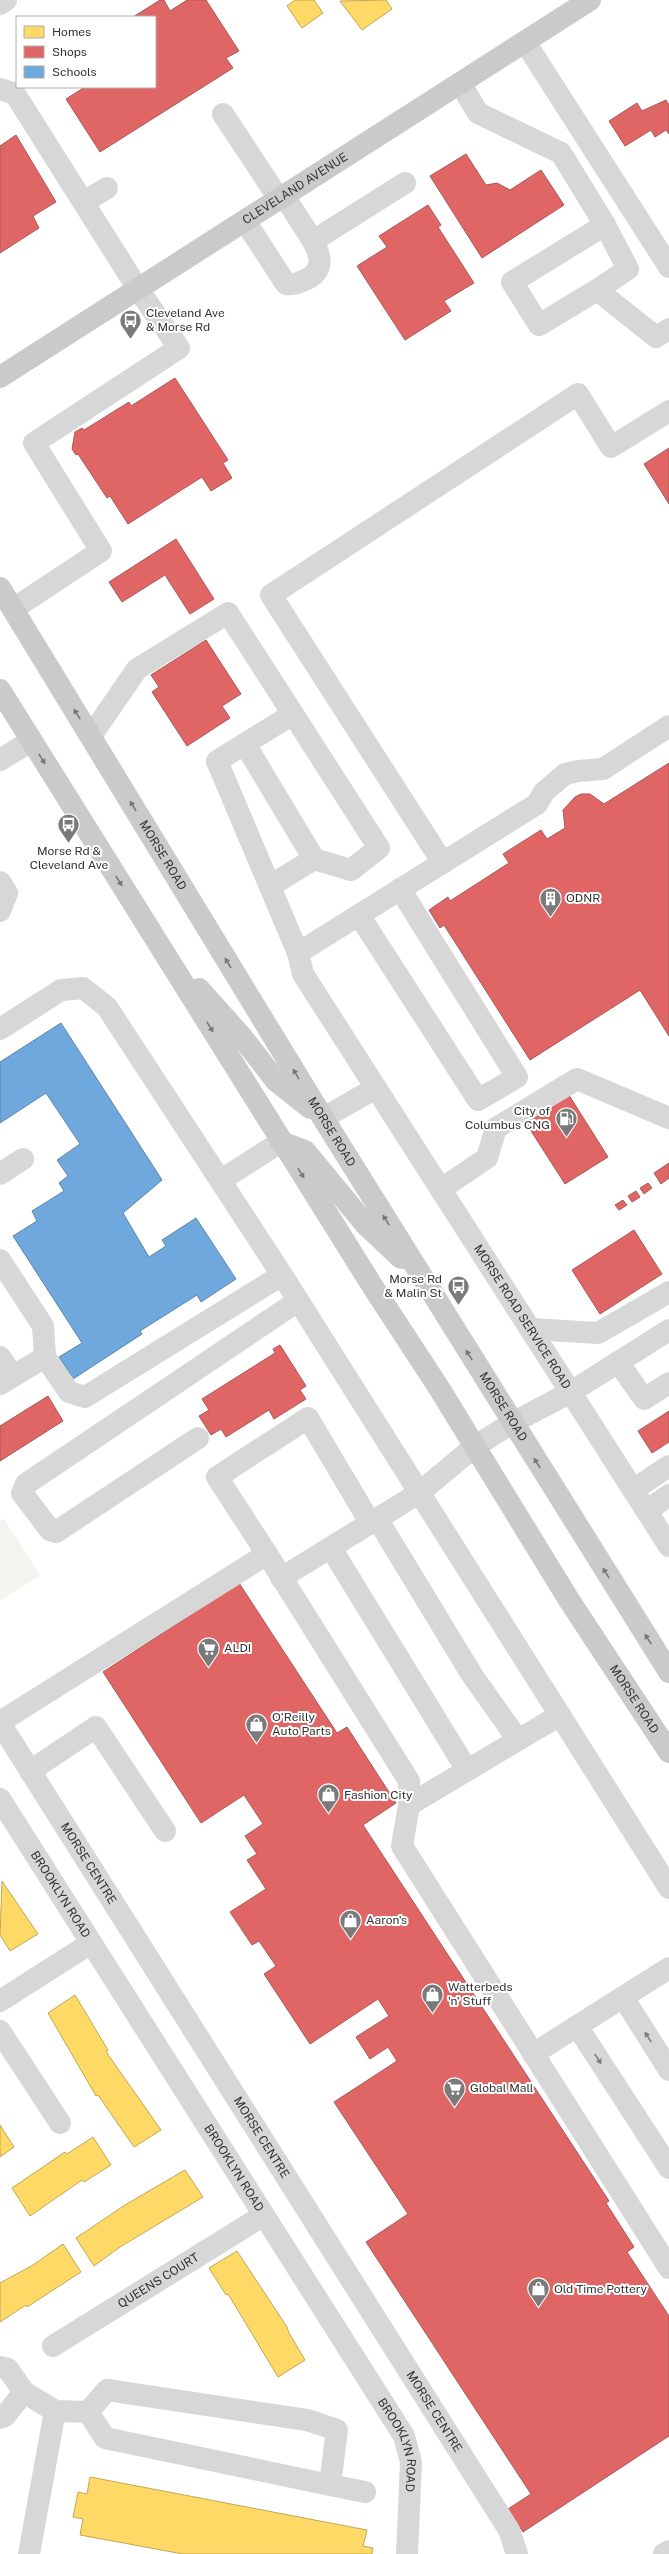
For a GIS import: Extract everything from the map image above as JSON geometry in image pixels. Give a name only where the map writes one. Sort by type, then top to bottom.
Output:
[{"type":"main road","name":"CLEVELAND AVENUE","points":[[0,377],[590,0]]},
{"type":"main road","name":"MORSE ROAD","points":[[0,588],[323,1118],[512,1423],[669,1672]]},
{"type":"main road","name":"MORSE ROAD","points":[[0,690],[281,1142],[439,1388],[474,1448],[570,1600],[669,1752]]},
{"type":"main road","points":[[158,942],[242,1037],[276,1081],[323,1118]]},
{"type":"main road","points":[[281,1142],[305,1151],[366,1225],[422,1278]]},
{"type":"street","points":[[0,4],[6,0]]},
{"type":"street","points":[[525,42],[669,267]]},
{"type":"street","points":[[460,83],[478,112],[561,153],[604,226],[628,269],[597,290],[539,325],[512,282],[604,226]]},
{"type":"street","points":[[0,89],[15,94],[138,289],[179,348],[34,443],[101,551],[13,609]]},
{"type":"street","points":[[223,114],[313,241],[321,260],[320,268],[313,276],[295,285],[286,284],[245,221]]},
{"type":"street","points":[[313,241],[404,184]]},
{"type":"street","points":[[84,202],[107,188]]},
{"type":"street","points":[[597,290],[656,337],[669,329]]},
{"type":"street","points":[[443,863],[271,595],[578,394],[611,447],[669,411]]},
{"type":"street","points":[[91,736],[137,669],[228,613],[293,714],[379,848],[351,870],[314,859],[245,744],[293,714]]},
{"type":"street","points":[[300,963],[359,915],[537,804],[544,792],[565,774],[578,771],[602,769],[669,726]]},
{"type":"street","points":[[0,760],[31,741]]},
{"type":"street","name":"MORSE ROAD SERVICE ROAD","points":[[245,744],[217,761],[270,886],[300,963],[376,1088],[669,1546]]},
{"type":"street","points":[[270,886],[314,859]]},
{"type":"street","points":[[0,882],[7,893],[0,911]]},
{"type":"street","points":[[359,915],[478,1100],[517,1077],[400,890]]},
{"type":"street","points":[[0,1029],[61,990],[83,988],[107,1007],[282,1275],[669,1888]]},
{"type":"street","points":[[441,1189],[487,1158],[496,1128],[577,1080],[669,1118]]},
{"type":"street","points":[[323,1118],[376,1088]]},
{"type":"street","points":[[220,1180],[281,1142]]},
{"type":"street","points":[[0,1174],[23,1159]]},
{"type":"street","points":[[0,1260],[43,1326],[45,1357],[69,1392],[85,1397],[282,1275]]},
{"type":"street","points":[[530,1329],[598,1333],[669,1292]]},
{"type":"street","points":[[198,1438],[56,1532],[50,1530],[22,1493],[26,1484],[298,1301]]},
{"type":"street","points":[[282,1578],[419,1493],[474,1448],[512,1423],[570,1392],[668,1331]]},
{"type":"street","points":[[0,1357],[6,1380],[45,1357]]},
{"type":"street","points":[[618,1362],[644,1399],[669,1383]]},
{"type":"street","points":[[518,1740],[472,1675],[308,1418],[217,1477],[409,1781],[409,1805],[402,1846],[669,2268]]},
{"type":"street","points":[[633,1490],[669,1466]]},
{"type":"street","points":[[646,1511],[669,1495]]},
{"type":"street","points":[[331,1548],[467,1770]]},
{"type":"street","name":"MORSE CENTRE","points":[[266,1554],[0,1722],[508,2530],[517,2554]]},
{"type":"street","points":[[409,1805],[560,1715]]},
{"type":"street","points":[[30,1771],[96,1727],[165,1831]]},
{"type":"street","name":"BROOKLYN ROAD","points":[[0,1799],[404,2436],[411,2462],[407,2554]]},
{"type":"street","points":[[0,2001],[91,1942]]},
{"type":"street","points":[[533,2054],[669,1968]]},
{"type":"street","points":[[623,1997],[669,2070]]},
{"type":"street","points":[[577,2026],[669,2168]]},
{"type":"street","points":[[0,2031],[60,2123]]},
{"type":"street","name":"QUEENS COURT","points":[[53,2346],[264,2215]]},
{"type":"street","points":[[0,2367],[8,2368],[24,2392],[55,2411],[88,2412]]},
{"type":"street","points":[[88,2412],[107,2390],[307,2420],[337,2430],[330,2485]]},
{"type":"street","points":[[0,2418],[6,2416],[24,2392]]},
{"type":"street","points":[[29,2554],[55,2411]]},
{"type":"street","points":[[88,2412],[105,2438],[365,2492]]},
{"type":"street","points":[[664,2554],[669,2551]]},
{"type":"shaded area","points":[[4,1519],[40,1575],[0,1601],[0,1521]]},
{"type":"building: Homes","points":[[295,0],[314,0],[323,13],[302,28],[287,6]]},
{"type":"building: Homes","points":[[386,0],[392,9],[362,30],[340,1]]},
{"type":"building: Homes","points":[[2,1881],[38,1934],[10,1951],[0,1935]]},
{"type":"building: Homes","points":[[75,1995],[108,2050],[106,2051],[109,2056],[161,2130],[134,2147],[98,2095],[96,2096],[48,2013]]},
{"type":"building: Homes","points":[[0,2125],[14,2147],[0,2157]]},
{"type":"building: Homes","points":[[93,2137],[111,2165],[84,2182],[82,2180],[30,2216],[12,2188],[65,2152],[67,2154]]},
{"type":"building: Homes","points":[[185,2170],[203,2197],[120,2247],[94,2266],[76,2238],[125,2205]]},
{"type":"building: Homes","points":[[63,2244],[81,2272],[27,2307],[26,2305],[0,2322],[0,2283],[33,2265]]},
{"type":"building: Homes","points":[[237,2251],[287,2327],[305,2360],[278,2377],[228,2294],[226,2295],[209,2268]]},
{"type":"building: Homes","points":[[90,2477],[367,2530],[363,2546],[373,2548],[372,2554],[183,2554],[80,2535],[83,2519],[73,2517],[78,2492],[87,2494]]},
{"type":"building: Shops","points":[[160,0],[164,0],[170,11],[187,0],[206,0],[239,51],[226,58],[233,68],[100,152],[66,99],[83,88],[156,88],[156,16],[135,16]]},
{"type":"building: Shops","points":[[666,100],[669,105],[669,134],[666,130],[655,137],[651,130],[625,146],[609,121],[637,103],[642,111]]},
{"type":"building: Shops","points":[[16,135],[56,202],[33,216],[39,228],[0,253],[0,146]]},
{"type":"building: Shops","points":[[466,154],[486,185],[497,183],[510,190],[541,170],[564,205],[482,258],[430,176]]},
{"type":"building: Shops","points":[[428,205],[441,225],[438,227],[474,283],[444,301],[451,311],[405,340],[357,266],[387,247],[379,236]]},
{"type":"building: Shops","points":[[175,378],[228,460],[223,463],[232,478],[211,491],[202,477],[128,524],[110,496],[107,498],[78,454],[76,455],[72,449],[75,432],[82,428],[84,430],[129,402],[131,406]]},
{"type":"building: Shops","points":[[669,448],[669,504],[644,464]]},
{"type":"building: Shops","points":[[176,539],[214,599],[190,614],[165,575],[122,602],[109,582]]},
{"type":"building: Shops","points":[[206,640],[241,694],[222,706],[230,718],[187,746],[152,692],[159,687],[151,675]]},
{"type":"building: Shops","name":"ODNR","points":[[669,763],[669,1036],[640,990],[530,1060],[444,925],[440,928],[429,910],[448,897],[450,901],[509,863],[503,854],[541,830],[547,839],[565,828],[563,810],[575,797],[581,794],[590,794],[604,804]]},
{"type":"building: Shops","name":"City of Columbus CNG","points":[[567,1092],[608,1157],[565,1184],[524,1120]]},
{"type":"building: Shops","points":[[669,1163],[669,1178],[661,1184],[654,1173]]},
{"type":"building: Shops","points":[[648,1183],[652,1188],[644,1194],[640,1188]]},
{"type":"building: Shops","points":[[636,1191],[640,1197],[632,1202],[628,1196]]},
{"type":"building: Shops","points":[[623,1200],[627,1205],[619,1210],[615,1205]]},
{"type":"building: Shops","points":[[634,1230],[662,1274],[600,1314],[572,1270]]},
{"type":"building: Shops","points":[[280,1345],[306,1386],[300,1390],[306,1399],[274,1419],[269,1410],[226,1437],[221,1429],[211,1435],[199,1416],[209,1410],[202,1399],[275,1353],[273,1349]]},
{"type":"building: Shops","points":[[48,1396],[63,1421],[0,1461],[0,1426]]},
{"type":"building: Shops","points":[[669,1411],[669,1442],[652,1453],[638,1431]]},
{"type":"building: Shops","points":[[239,1583],[337,1733],[347,1727],[396,1803],[363,1825],[609,2201],[606,2203],[634,2247],[627,2252],[669,2316],[669,2436],[523,2532],[508,2509],[531,2494],[366,2242],[408,2214],[334,2102],[397,2061],[388,2047],[370,2059],[356,2037],[389,2016],[378,1999],[310,2044],[264,1974],[276,1966],[259,1941],[252,1945],[230,1912],[266,1889],[247,1860],[257,1854],[245,1836],[263,1824],[244,1795],[201,1823],[103,1672]]},
{"type":"building: Schools","points":[[61,1023],[162,1180],[123,1213],[149,1257],[166,1246],[162,1240],[196,1218],[236,1279],[201,1302],[197,1295],[140,1331],[142,1334],[73,1379],[59,1357],[82,1343],[13,1236],[37,1221],[32,1211],[64,1191],[59,1183],[68,1176],[57,1160],[80,1144],[46,1093],[0,1123],[0,1062]]},
{"type":"place","name":"Cleveland Ave & Morse Rd","points":[[130,340]]},
{"type":"place","name":"Morse Rd & Cleveland Ave","points":[[69,844]]},
{"type":"place","name":"ODNR","points":[[551,918]]},
{"type":"place","name":"City of Columbus CNG","points":[[566,1138]]},
{"type":"place","name":"Morse Rd & Malin St","points":[[458,1306]]},
{"type":"place","name":"ALDI","points":[[209,1668]]},
{"type":"place","name":"O'Reilly Auto Parts","points":[[257,1744]]},
{"type":"place","name":"Fashion City","points":[[328,1814]]},
{"type":"place","name":"Aaron's","points":[[350,1940]]},
{"type":"place","name":"Watterbeds 'n' Stuff","points":[[432,2014]]},
{"type":"place","name":"Global Mall","points":[[454,2108]]},
{"type":"place","name":"Old Time Pottery","points":[[538,2308]]}]
